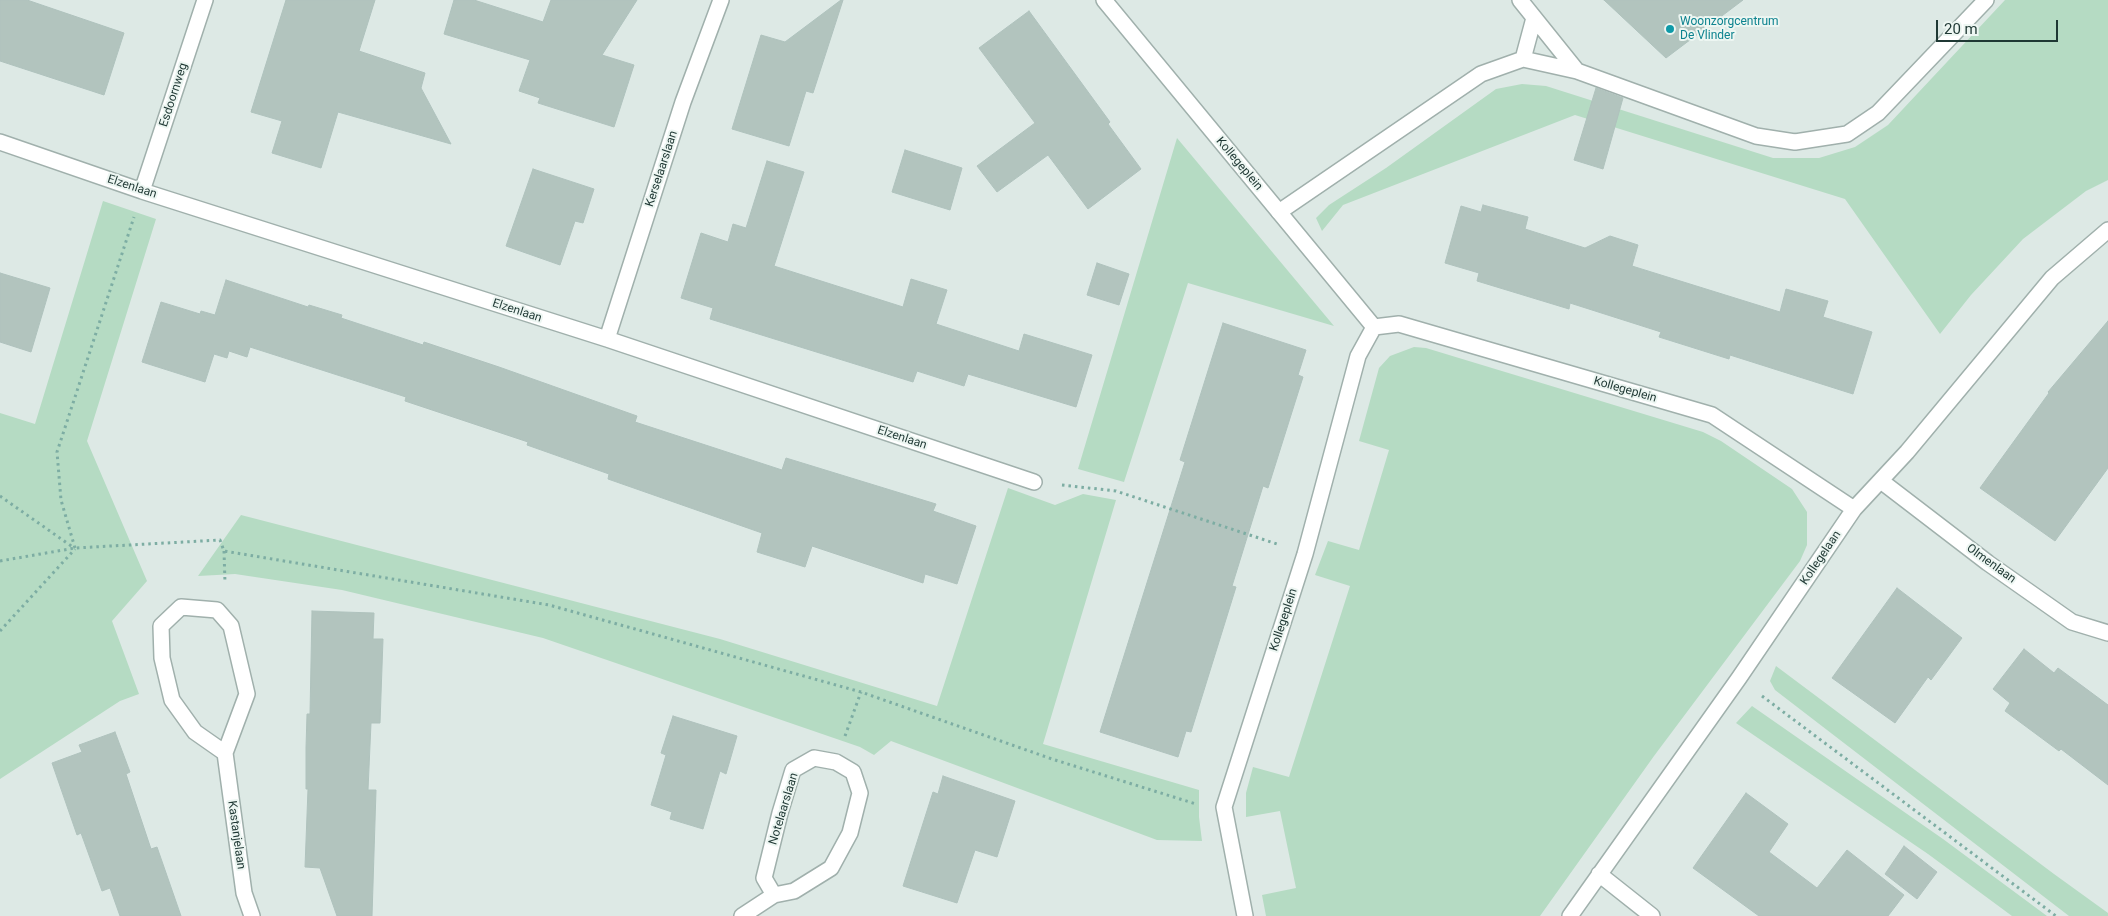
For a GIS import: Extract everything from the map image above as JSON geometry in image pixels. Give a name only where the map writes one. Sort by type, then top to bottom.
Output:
[{"type":"street","name":"Esdoornweg","points":[[142,191],[205,0]]},
{"type":"street","name":"Kerselaarslaan","points":[[607,340],[683,102],[722,0]]},
{"type":"street","name":"Kollegeplein","points":[[1104,0],[1374,327]]},
{"type":"street","points":[[1520,0],[1577,71]]},
{"type":"street","points":[[1279,212],[1481,74],[1523,59],[1577,71],[1756,136],[1795,142],[1847,134],[1878,113],[1986,0]]},
{"type":"street","points":[[1523,59],[1534,18]]},
{"type":"street","name":"Elzenlaan","points":[[0,142],[142,191],[607,340],[1034,482]]},
{"type":"street","name":"Kollegelaan","points":[[1570,916],[1739,678],[1854,509],[1881,481],[2052,278],[2108,230]]},
{"type":"street","name":"Kollegeplein","points":[[1374,327],[1399,324],[1712,415],[1854,509]]},
{"type":"street","name":"Kollegeplein","points":[[1245,916],[1224,807],[1305,554],[1358,356],[1374,327]]},
{"type":"street","name":"Olmenlaan","points":[[1881,481],[1988,563],[2072,622],[2108,633]]},
{"type":"street","name":"Kastanjelaan","points":[[225,753],[195,732],[172,700],[162,658],[160,626],[181,607],[217,610],[231,626],[248,694],[225,753],[244,893],[252,916]]},
{"type":"street","name":"Notelaarslaan","points":[[774,895],[764,878],[793,770],[814,758],[836,762]]},
{"type":"street","points":[[742,916],[774,895],[794,891],[832,868],[850,833],[860,793],[853,772],[836,762]]},
{"type":"street","points":[[1599,874],[1652,916]]},
{"type":"path","points":[[75,548],[61,500],[57,452],[142,191]]},
{"type":"path","points":[[1034,482],[1116,491],[1305,554]]},
{"type":"path","points":[[0,496],[75,548]]},
{"type":"path","points":[[0,561],[75,548],[220,540],[224,551],[549,604],[861,692],[1052,760],[1196,804],[1224,807]]},
{"type":"path","points":[[0,631],[75,548]]},
{"type":"path","points":[[1739,678],[2056,916]]},
{"type":"path","points":[[836,762],[861,692]]},
{"type":"green space","points":[[2005,0],[2108,0],[2108,180],[2086,191],[2023,239],[1971,295],[1940,334],[1845,199],[1575,115],[1343,205],[1322,231],[1316,218],[1329,205],[1386,168],[1496,89],[1522,84],[1546,86],[1773,158],[1819,158],[1855,147],[1888,125]]},
{"type":"green space","points":[[1177,138],[1334,326],[1188,283],[1124,482],[1078,469]]},
{"type":"green space","points":[[103,201],[156,219],[87,441],[147,581],[112,621],[139,694],[120,701],[0,779],[0,413],[35,424]]},
{"type":"green space","points":[[1414,347],[1426,348],[1703,432],[1721,441],[1792,489],[1807,512],[1807,545],[1800,561],[1654,756],[1540,916],[1266,916],[1262,895],[1296,888],[1280,811],[1246,817],[1246,793],[1253,767],[1289,777],[1350,586],[1315,575],[1328,541],[1359,550],[1389,450],[1359,441],[1379,368],[1390,356]]},
{"type":"green space","points":[[1008,488],[1055,505],[1083,494],[1116,500],[1043,744],[1199,790],[1199,817],[1202,841],[1157,840],[891,741],[874,755],[860,747],[543,638],[342,590],[235,574],[198,576],[241,515],[720,639],[937,706]]},
{"type":"green space","points":[[1776,666],[2108,913],[2108,916],[2069,916],[1775,690],[1770,681]]},
{"type":"green space","points":[[1752,706],[1943,839],[2047,916],[2012,916],[1928,854],[1736,723]]},
{"type":"building","points":[[0,0],[27,0],[124,33],[104,95],[0,61]]},
{"type":"building","points":[[286,0],[375,0],[359,51],[425,73],[421,88],[451,144],[338,112],[321,168],[272,153],[282,121],[251,112]]},
{"type":"building","points":[[454,0],[474,0],[543,22],[551,0],[637,0],[602,55],[634,65],[614,127],[538,103],[540,98],[519,91],[530,60],[444,34]]},
{"type":"building","points":[[843,0],[813,93],[806,91],[789,146],[732,129],[761,35],[785,42]]},
{"type":"building","name":"Woonzorgcentrum De Vlinder","points":[[1604,0],[1743,0],[1666,58]]},
{"type":"building","points":[[1029,11],[1110,122],[1108,124],[1141,169],[1088,209],[1048,155],[997,192],[977,166],[1035,123],[979,48]]},
{"type":"building","points":[[1596,88],[1623,98],[1603,169],[1574,160]]},
{"type":"building","points":[[905,150],[962,168],[950,210],[892,192]]},
{"type":"building","points":[[767,161],[804,172],[774,266],[903,307],[911,279],[947,290],[936,324],[1019,351],[1024,334],[1092,355],[1076,407],[968,374],[964,386],[917,371],[913,382],[710,319],[713,308],[681,298],[701,233],[728,242],[733,224],[746,228]]},
{"type":"building","points":[[533,169],[594,189],[583,223],[575,221],[560,265],[506,246]]},
{"type":"building","points":[[1483,205],[1528,217],[1525,229],[1585,248],[1610,236],[1638,245],[1632,266],[1780,312],[1786,289],[1828,301],[1823,317],[1872,332],[1853,394],[1730,355],[1729,359],[1659,337],[1661,332],[1570,303],[1569,309],[1477,281],[1479,273],[1445,263],[1461,206],[1481,212]]},
{"type":"building","points":[[1097,263],[1129,274],[1119,305],[1087,295]]},
{"type":"building","points":[[0,273],[50,288],[31,352],[0,342]]},
{"type":"building","points":[[226,280],[308,307],[309,305],[342,315],[341,318],[423,345],[424,342],[499,367],[637,416],[635,422],[782,470],[786,458],[936,504],[933,511],[976,526],[957,584],[925,574],[923,583],[812,546],[805,567],[757,552],[762,533],[608,479],[609,474],[527,445],[528,442],[405,401],[406,397],[250,347],[247,357],[229,351],[227,358],[214,354],[205,382],[142,362],[161,302],[200,314],[201,311],[215,315]]},
{"type":"building","points":[[2108,321],[2108,468],[2055,541],[1980,488],[2048,392]]},
{"type":"building","points":[[1223,323],[1306,350],[1298,375],[1303,377],[1268,488],[1263,486],[1232,586],[1236,587],[1191,732],[1186,731],[1178,757],[1100,732],[1185,462],[1180,460]]},
{"type":"building","points":[[1897,588],[1962,638],[1931,680],[1928,677],[1895,723],[1832,678]]},
{"type":"building","points":[[312,611],[374,613],[373,639],[383,639],[380,723],[371,723],[368,790],[376,790],[372,916],[337,916],[320,868],[305,867],[308,789],[306,789],[306,748],[307,714],[310,714]]},
{"type":"building","points":[[2024,649],[2054,673],[2058,668],[2108,705],[2108,785],[2061,749],[2059,751],[2005,711],[2010,703],[1993,689]]},
{"type":"building","points":[[673,716],[737,736],[726,774],[720,771],[703,829],[670,819],[672,812],[651,805],[666,755],[661,753]]},
{"type":"building","points":[[115,732],[130,772],[126,774],[151,849],[157,847],[181,916],[120,916],[110,888],[102,891],[81,833],[77,835],[52,763],[82,752],[79,745]]},
{"type":"building","points":[[943,776],[1015,801],[997,857],[975,850],[957,903],[903,886],[933,792],[938,794]]},
{"type":"building","points":[[1746,793],[1788,824],[1769,852],[1817,888],[1847,850],[1904,895],[1888,916],[1759,916],[1693,868]]},
{"type":"building","points":[[1904,846],[1937,872],[1917,899],[1885,874]]},
{"type":"place","name":"Woonzorgcentrum De Vlinder","points":[[1670,29]]}]
